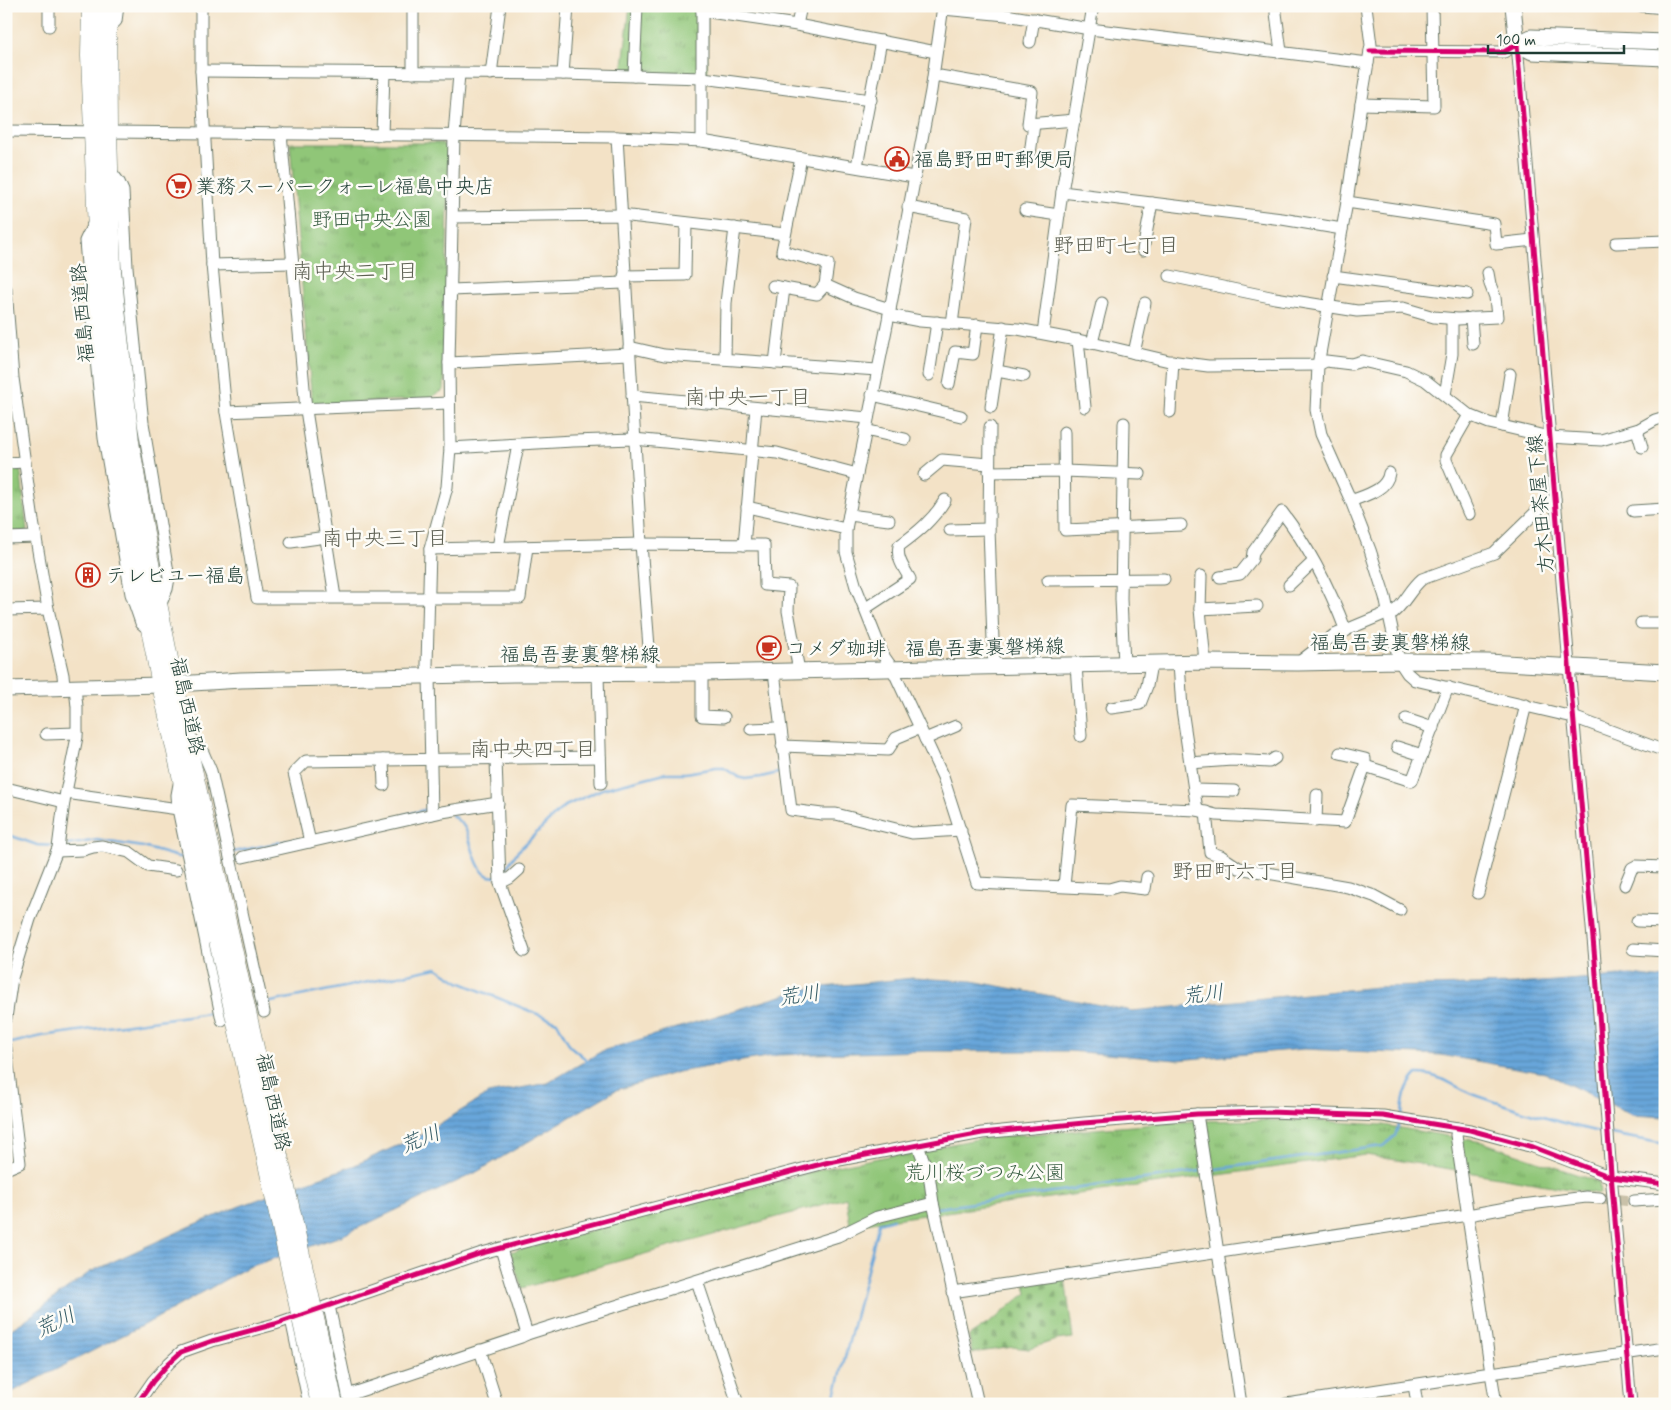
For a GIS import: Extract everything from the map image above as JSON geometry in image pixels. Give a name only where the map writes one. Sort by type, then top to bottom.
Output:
[{"type":"highway","name":"福島西道路","points":[[91,6],[90,56],[100,132],[109,169],[112,271],[127,415],[149,558],[159,609],[167,684],[181,774],[344,1401]]},
{"type":"highway","name":"福島西道路","points":[[107,6],[96,218],[99,281],[113,416],[150,631],[184,730],[225,941],[320,1404]]},
{"type":"main road","points":[[1514,6],[1517,44]]},
{"type":"main road","points":[[1517,44],[1531,37],[1665,42]]},
{"type":"main road","points":[[1517,44],[1532,52],[1665,58]]},
{"type":"main road","name":"福島吾妻裏磐梯線","points":[[6,689],[240,680],[513,674],[774,672],[1204,662],[1298,663],[1399,660],[1488,662],[1665,672]]},
{"type":"street","points":[[49,26],[50,6]]},
{"type":"street","points":[[84,6],[83,38],[90,56]]},
{"type":"street","points":[[107,30],[116,21],[118,6]]},
{"type":"street","points":[[201,6],[203,132],[212,265],[226,412],[257,598],[520,598],[527,547]]},
{"type":"street","points":[[413,6],[413,73]]},
{"type":"street","points":[[491,74],[500,6]]},
{"type":"street","points":[[563,74],[568,6]]},
{"type":"street","points":[[634,76],[637,6]]},
{"type":"street","points":[[797,25],[800,6]]},
{"type":"street","points":[[1043,333],[1062,192],[1093,6]]},
{"type":"street","points":[[1366,6],[1372,45],[1318,365],[1316,410],[1321,434],[1351,501],[1370,550],[1389,614],[1399,660],[1407,673],[1415,680],[1573,718],[1665,751]]},
{"type":"street","points":[[1361,104],[1434,106],[1432,6]]},
{"type":"street","points":[[1642,6],[1665,8]]},
{"type":"street","points":[[702,141],[702,8],[936,52]]},
{"type":"street","points":[[1146,877],[1146,889],[1120,886],[1109,889],[1064,886],[978,886],[943,777],[892,668],[883,655],[866,608],[856,587],[846,552],[846,529],[934,76],[943,8],[1034,19],[1090,29],[1281,52],[1369,57],[1434,51],[1504,52],[1517,44]]},
{"type":"street","points":[[1276,12],[1281,52]]},
{"type":"street","points":[[1030,42],[1034,19]]},
{"type":"street","points":[[857,166],[881,41]]},
{"type":"street","name":"方木田茶屋下線","points":[[1517,44],[1631,1404]]},
{"type":"street","points":[[201,71],[563,74],[703,78],[871,100]]},
{"type":"street","points":[[382,135],[384,73]]},
{"type":"street","points":[[438,810],[431,760],[429,676],[427,665],[430,549],[448,487],[454,135],[459,74]]},
{"type":"street","points":[[934,76],[1032,92],[1028,124],[1074,120]]},
{"type":"street","points":[[1030,154],[1034,124]]},
{"type":"street","points":[[6,131],[617,137],[702,141],[914,176]]},
{"type":"street","points":[[281,133],[306,410],[336,597]]},
{"type":"street","points":[[617,137],[634,440],[651,673]]},
{"type":"street","points":[[775,363],[779,287],[817,294],[824,286],[828,264],[782,252],[801,158]]},
{"type":"street","points":[[1062,192],[1282,219],[1342,229]]},
{"type":"street","points":[[1347,202],[1494,224],[1496,244],[1533,240]]},
{"type":"street","points":[[1143,250],[1152,203]]},
{"type":"street","points":[[908,207],[966,218],[952,324]]},
{"type":"street","points":[[1025,210],[1059,215]]},
{"type":"street","points":[[453,217],[621,216],[786,234]]},
{"type":"street","points":[[451,290],[685,275],[686,223]]},
{"type":"street","points":[[725,359],[726,303],[735,228]]},
{"type":"street","points":[[1616,243],[1665,241]]},
{"type":"street","points":[[212,265],[292,263]]},
{"type":"street","points":[[1170,276],[1328,307],[1357,311],[1403,308],[1434,317],[1452,319],[1497,317],[1495,297],[1488,273]]},
{"type":"street","points":[[1333,276],[1467,294]]},
{"type":"street","points":[[824,286],[889,312],[937,322],[1003,327],[1043,333],[1092,342],[1173,361],[1208,366],[1318,365],[1326,361],[1351,364],[1362,361],[1406,371],[1425,380],[1469,415],[1502,426],[1549,437],[1601,440],[1637,430],[1665,417]]},
{"type":"street","points":[[6,289],[10,378],[19,420],[48,609],[63,675],[77,707],[77,733],[58,847],[9,977],[6,1018]]},
{"type":"street","points":[[1092,342],[1102,303]]},
{"type":"street","points":[[1134,353],[1145,303]]},
{"type":"street","points":[[1471,318],[1473,344]]},
{"type":"street","points":[[1445,395],[1452,354],[1452,319]]},
{"type":"street","points":[[929,374],[937,322]]},
{"type":"street","points":[[949,384],[955,352],[973,354],[977,325]]},
{"type":"street","points":[[991,407],[1003,327]]},
{"type":"street","points":[[1078,340],[1085,407]]},
{"type":"street","points":[[449,363],[629,351],[877,370]]},
{"type":"street","points":[[1170,412],[1173,361]]},
{"type":"street","points":[[997,371],[1024,376]]},
{"type":"street","points":[[1502,426],[1510,374]]},
{"type":"street","points":[[872,395],[961,416]]},
{"type":"street","points":[[632,396],[756,408],[866,424],[905,439]]},
{"type":"street","points":[[226,412],[449,404]]},
{"type":"street","points":[[744,545],[756,408]]},
{"type":"street","points":[[1469,415],[1446,455],[1446,460],[1469,514]]},
{"type":"street","points":[[6,420],[19,420]]},
{"type":"street","points":[[1124,423],[1121,600],[1124,664]]},
{"type":"street","points":[[990,427],[989,529],[994,668]]},
{"type":"street","points":[[1637,430],[1642,447]]},
{"type":"street","points":[[1064,432],[1065,530],[1181,525]]},
{"type":"street","points":[[450,448],[573,441],[634,440],[752,450],[799,458],[857,474]]},
{"type":"street","points":[[498,547],[518,445]]},
{"type":"street","points":[[924,475],[942,460],[989,468],[1140,474]]},
{"type":"street","points":[[6,463],[25,462]]},
{"type":"street","points":[[1351,501],[1384,485],[1388,480],[1389,473]]},
{"type":"street","points":[[1298,663],[1334,635],[1396,611],[1414,586],[1422,579],[1494,553],[1540,508],[1555,499]]},
{"type":"street","points":[[866,608],[910,579],[900,560],[899,546],[936,515],[945,500]]},
{"type":"street","points":[[747,507],[846,529]]},
{"type":"street","points":[[1633,511],[1665,509]]},
{"type":"street","points":[[1220,577],[1240,574],[1252,558],[1253,552],[1282,512],[1294,527],[1332,594],[1346,631]]},
{"type":"street","points":[[849,515],[889,520]]},
{"type":"street","points":[[950,530],[989,529]]},
{"type":"street","points":[[6,538],[36,537]]},
{"type":"street","points":[[291,542],[326,537]]},
{"type":"street","points":[[430,549],[641,544],[764,545],[764,585],[789,587],[788,611],[799,671]]},
{"type":"street","points":[[1288,585],[1313,562]]},
{"type":"street","points":[[1201,576],[1200,609],[1204,662]]},
{"type":"street","points":[[1048,580],[1164,579]]},
{"type":"street","points":[[1200,609],[1258,606]]},
{"type":"street","points":[[6,610],[48,609]]},
{"type":"street","points":[[1641,623],[1665,623]]},
{"type":"street","points":[[1179,663],[1182,709],[1194,790],[1202,811],[1210,852],[1221,856],[1239,868],[1348,887],[1374,896],[1400,910]]},
{"type":"street","points":[[1112,708],[1140,704],[1148,686],[1150,664]]},
{"type":"street","points":[[1076,665],[1081,736]]},
{"type":"street","points":[[774,672],[791,810],[836,814],[912,833],[961,830]]},
{"type":"street","points":[[702,673],[702,716],[724,717]]},
{"type":"street","points":[[598,674],[601,783]]},
{"type":"street","points":[[1365,766],[1412,781],[1448,688]]},
{"type":"street","points":[[1478,893],[1526,706]]},
{"type":"street","points":[[1406,720],[1432,728]]},
{"type":"street","points":[[925,739],[956,726]]},
{"type":"street","points":[[751,729],[780,728]]},
{"type":"street","points":[[782,746],[888,750],[896,738],[920,728]]},
{"type":"street","points":[[184,730],[202,750],[211,771],[264,1012]]},
{"type":"street","points":[[46,734],[77,733]]},
{"type":"street","points":[[1397,747],[1422,755]]},
{"type":"street","points":[[1064,886],[1072,805],[1202,811],[1216,815],[1345,822],[1365,766],[1365,759],[1340,753]]},
{"type":"street","points":[[309,837],[294,773],[306,761],[600,757]]},
{"type":"street","points":[[496,758],[500,883],[524,951]]},
{"type":"street","points":[[1190,763],[1232,760],[1270,762],[1275,758]]},
{"type":"street","points":[[383,760],[384,785]]},
{"type":"street","points":[[181,774],[177,795],[178,809],[222,1020]]},
{"type":"street","points":[[6,788],[65,797],[178,809]]},
{"type":"street","points":[[1194,790],[1234,791]]},
{"type":"street","points":[[1316,795],[1316,821]]},
{"type":"street","points":[[243,858],[309,837],[438,810],[498,803]]},
{"type":"street","points":[[58,847],[83,850],[102,846],[129,852],[148,866],[176,870]]},
{"type":"street","points":[[1625,885],[1632,868],[1636,866],[1665,867]]},
{"type":"street","points":[[500,883],[510,878],[519,870]]},
{"type":"street","points":[[1637,921],[1665,922]]},
{"type":"street","points":[[1633,949],[1665,951]]},
{"type":"street","points":[[6,1048],[20,1163],[6,1169]]},
{"type":"street","points":[[137,1404],[158,1375],[181,1352],[212,1341],[291,1319],[482,1253],[828,1162],[982,1133],[1084,1122],[1197,1114],[1269,1112],[1383,1116],[1470,1130],[1533,1147],[1611,1175],[1665,1184]]},
{"type":"street","points":[[1197,1114],[1241,1404]]},
{"type":"street","points":[[1458,1128],[1456,1135],[1496,1404]]},
{"type":"street","points":[[918,1146],[929,1174],[933,1203],[978,1404]]},
{"type":"street","points":[[952,1292],[1468,1215],[1522,1205],[1586,1197],[1600,1198]]},
{"type":"street","points":[[1634,1201],[1665,1199]]},
{"type":"street","points":[[329,1306],[344,1401],[527,1334],[838,1236],[877,1217],[933,1203]]},
{"type":"street","points":[[500,1249],[527,1334]]},
{"type":"street","points":[[696,1281],[738,1404]]},
{"type":"street","points":[[291,1319],[309,1404]]},
{"type":"street","points":[[1286,1404],[1317,1401],[1366,1392],[1665,1348]]},
{"type":"street","points":[[480,1350],[497,1404]]},
{"type":"street","points":[[1414,1385],[1416,1404]]},
{"type":"street","points":[[1366,1392],[1368,1404]]},
{"type":"green space","points":[[630,6],[707,6],[707,76],[622,73]]},
{"type":"green space","name":"野田中央公園","points":[[290,143],[441,143],[449,149],[444,390],[428,399],[312,404]]},
{"type":"green space","points":[[6,466],[20,466],[27,531],[6,532]]},
{"type":"green space","name":"荒川桜づつみ公園","points":[[1304,1120],[1383,1125],[1482,1142],[1599,1182],[1600,1194],[1366,1155],[850,1225],[846,1198],[522,1288],[510,1252],[826,1168],[983,1138],[1194,1121]]},
{"type":"green space","points":[[1065,1278],[1073,1338],[1056,1340],[1029,1349],[1013,1347],[972,1353],[969,1336],[1027,1294],[1025,1284]]},
{"type":"water","name":"荒川","points":[[1633,975],[1665,979],[1665,1117],[1633,1115],[1545,1073],[1441,1055],[1304,1049],[1177,1060],[1069,1051],[925,1051],[778,1055],[678,1072],[616,1090],[475,1173],[341,1236],[246,1268],[155,1319],[6,1395],[6,1332],[90,1272],[240,1206],[355,1165],[423,1134],[488,1094],[548,1083],[602,1051],[804,989],[913,978],[972,981],[1132,1011],[1377,987],[1515,984]]},
{"type":"waterway","points":[[503,872],[518,851],[563,807],[602,789],[665,773],[685,773],[716,768],[724,768],[745,779],[782,772]]},
{"type":"waterway","points":[[404,815],[428,809]]},
{"type":"waterway","points":[[452,815],[465,828],[476,860],[484,873],[496,876]]},
{"type":"waterway","points":[[6,834],[37,845],[55,846]]},
{"type":"waterway","points":[[233,852],[296,839]]},
{"type":"waterway","points":[[68,845],[97,840],[143,847],[178,857],[185,857]]},
{"type":"waterway","points":[[266,1003],[437,968],[459,982],[557,1022],[570,1046],[588,1061]]},
{"type":"waterway","points":[[7,1044],[42,1036],[216,1012]]},
{"type":"waterway","points":[[1402,1115],[1407,1088],[1417,1074],[1425,1074],[1441,1079],[1470,1093],[1509,1106],[1556,1121],[1604,1133]]},
{"type":"waterway","points":[[1209,1170],[1383,1146],[1395,1136],[1399,1123]]},
{"type":"waterway","points":[[1611,1134],[1665,1144]]},
{"type":"waterway","points":[[937,1208],[1201,1171]]},
{"type":"waterway","points":[[833,1404],[879,1223],[893,1219]]},
{"type":"tunnel","points":[[1600,1198],[1634,1201]]},
{"type":"cycle path","points":[[1370,51],[1504,52],[1517,44],[1631,1404]]},
{"type":"cycle path","points":[[137,1404],[153,1381],[181,1352],[212,1341],[275,1324],[482,1253],[829,1162],[982,1133],[1197,1114],[1269,1112],[1383,1116],[1470,1130],[1533,1147],[1611,1177],[1665,1184]]},
{"type":"place","name":"福島野田町郵便局","points":[[897,159]]},
{"type":"place","name":"業務スーパークォーレ福島中央店","points":[[179,186]]},
{"type":"place","name":"テレビユー福島","points":[[88,575]]},
{"type":"place","name":"コメダ珈琲","points":[[769,648]]},
{"type":"district","name":"野田町七丁目","points":[[1116,245]]},
{"type":"district","name":"南中央二丁目","points":[[355,271]]},
{"type":"district","name":"南中央一丁目","points":[[748,397]]},
{"type":"district","name":"南中央三丁目","points":[[385,538]]},
{"type":"district","name":"南中央四丁目","points":[[533,749]]},
{"type":"district","name":"野田町六丁目","points":[[1235,871]]}]
